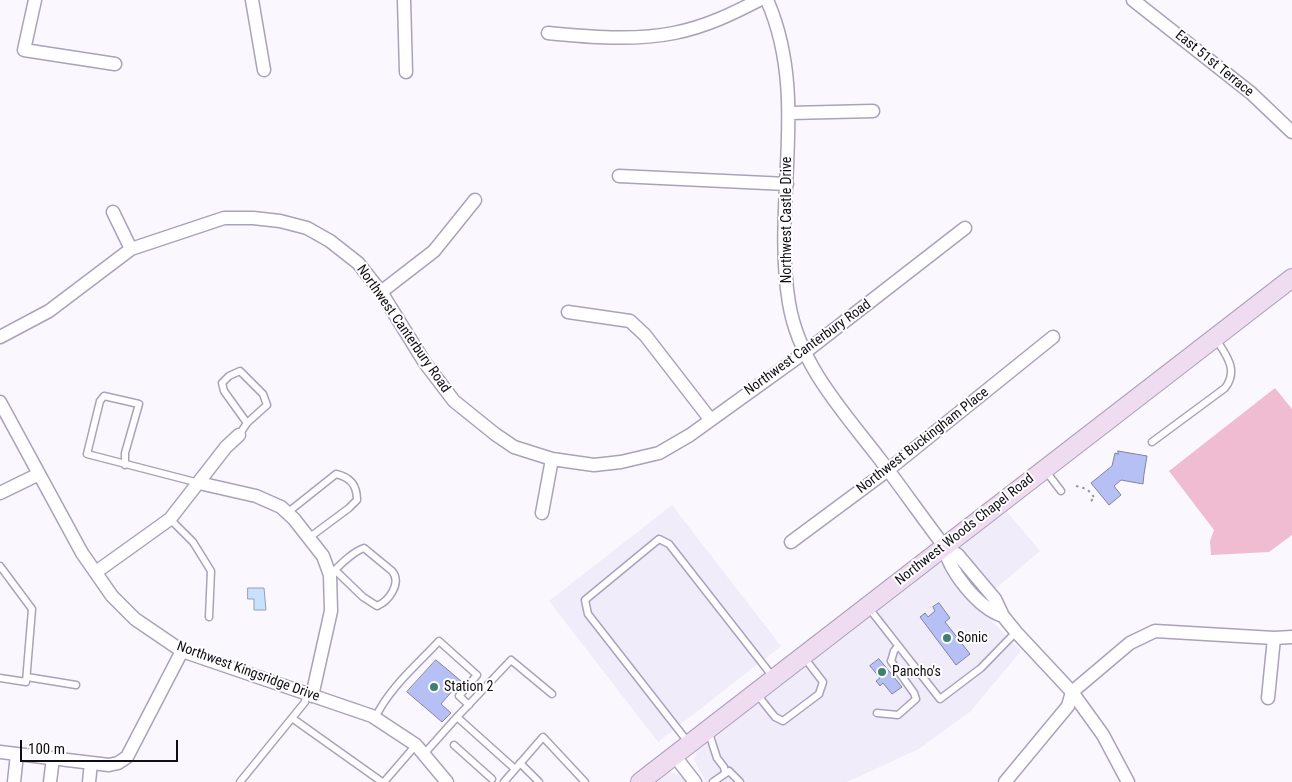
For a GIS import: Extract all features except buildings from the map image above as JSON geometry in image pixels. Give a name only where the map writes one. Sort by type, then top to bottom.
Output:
[{"type":"main road","name":"Northwest Woods Chapel Road","points":[[640,782],[1292,278]]},
{"type":"street","points":[[35,0],[24,50],[115,64]]},
{"type":"street","points":[[252,0],[264,70]]},
{"type":"street","points":[[404,0],[406,72]]},
{"type":"street","points":[[548,33],[636,36],[674,33],[726,17],[760,0]]},
{"type":"street","name":"Northwest Castle Drive","points":[[767,0],[776,19],[784,52],[790,113],[786,184],[786,278],[794,325],[804,353],[823,386],[944,546],[960,557],[995,599],[1003,616],[1016,632],[1072,692],[1103,735],[1128,782]]},
{"type":"street","name":"East 51st Terrace","points":[[1133,0],[1251,93],[1292,132]]},
{"type":"street","points":[[790,113],[873,111]]},
{"type":"street","points":[[619,176],[786,184]]},
{"type":"street","points":[[381,292],[434,251],[475,200]]},
{"type":"street","points":[[113,212],[132,249]]},
{"type":"street","name":"Northwest Canterbury Road","points":[[0,337],[49,311],[132,249],[224,218],[253,218],[280,221],[307,228],[330,241],[358,263],[381,292],[414,348],[454,401],[514,447],[552,459],[594,464],[642,458],[659,453],[710,420],[804,353],[965,228]]},
{"type":"street","points":[[568,312],[630,321],[645,335],[710,420]]},
{"type":"street","name":"Northwest Buckingham Place","points":[[791,542],[888,470],[1053,337]]},
{"type":"street","name":"Northwest Kingsridge Drive","points":[[0,402],[96,572],[112,596],[135,619],[182,651],[375,718],[420,749],[447,782]]},
{"type":"street","points":[[96,572],[170,519],[226,447],[239,435]]},
{"type":"street","points":[[542,513],[552,459]]},
{"type":"street","points":[[0,493],[39,474]]},
{"type":"street","points":[[199,483],[256,496],[281,507],[310,537],[333,573],[332,611],[309,695]]},
{"type":"street","points":[[1005,782],[1068,706],[1072,692],[1130,643],[1155,631],[1274,638],[1292,637]]},
{"type":"street","points":[[1268,698],[1274,638]]},
{"type":"street","points":[[0,752],[109,765],[118,763],[127,757],[182,651]]},
{"type":"street","points":[[14,782],[17,754]]},
{"type":"street","points":[[674,755],[695,782]]},
{"type":"street","points":[[50,782],[53,758]]},
{"type":"street","points":[[89,782],[91,762]]},
{"type":"lane","points":[[1152,442],[1225,388],[1232,380],[1232,369],[1215,338]]},
{"type":"lane","points":[[239,435],[247,423],[267,405],[263,394],[240,370],[229,376],[222,383],[224,391],[247,423]]},
{"type":"lane","points":[[125,465],[125,453],[139,404],[104,396],[100,401],[87,454],[125,465],[199,483]]},
{"type":"lane","points":[[1044,469],[1061,491]]},
{"type":"lane","points":[[287,513],[336,474],[347,476],[354,484],[357,500],[310,537]]},
{"type":"lane","points":[[170,519],[193,542],[204,557],[210,571],[209,617]]},
{"type":"lane","points":[[689,743],[588,614],[586,607],[585,600],[659,540],[669,544],[774,678]]},
{"type":"lane","points":[[364,548],[392,571],[396,576],[396,583],[384,603],[377,606],[333,573],[357,550],[364,548]]},
{"type":"lane","points":[[0,566],[32,609],[26,682],[0,678]]},
{"type":"lane","points":[[867,606],[940,699],[980,668],[1016,632]]},
{"type":"lane","points":[[375,718],[381,705],[400,680],[439,641],[477,675],[459,696],[469,705]]},
{"type":"lane","points":[[877,713],[898,714],[916,699],[914,693],[891,661],[894,651],[898,646]]},
{"type":"lane","points":[[755,692],[775,717],[783,721],[819,694],[823,682],[803,655]]},
{"type":"lane","points":[[292,718],[383,782],[457,717],[511,660],[552,694]]},
{"type":"lane","points":[[27,677],[76,685]]},
{"type":"lane","points":[[240,782],[309,695]]},
{"type":"lane","points":[[457,717],[515,769]]},
{"type":"lane","points":[[708,729],[718,760],[724,767],[725,772]]},
{"type":"lane","points":[[504,782],[543,737],[585,782]]},
{"type":"lane","points":[[454,745],[493,781]]},
{"type":"lane","points":[[520,763],[539,782]]},
{"type":"lane","points":[[713,782],[725,772],[731,771],[740,782]]},
{"type":"path","points":[[1076,486],[1087,489],[1095,498],[1089,502]]},
{"type":"shaded area","points":[[1275,388],[1292,409],[1292,535],[1269,552],[1211,555],[1210,541],[1214,530],[1169,471]]},
{"type":"shaded area","points":[[672,505],[781,646],[658,742],[549,601]]},
{"type":"shaded area","points":[[1004,508],[1040,551],[994,590],[958,546]]},
{"type":"shaded area","points":[[937,562],[944,566],[970,598],[1021,651],[971,711],[919,749],[847,782],[706,782],[694,760],[699,746]]},
{"type":"shaded area","points":[[667,772],[678,774],[686,782],[650,782]]},
{"type":"water","points":[[248,588],[264,588],[266,610],[254,610],[254,599],[248,599]]},
{"type":"place","name":"Sonic","points":[[947,638]]},
{"type":"place","name":"Pancho's","points":[[882,672]]},
{"type":"place","name":"Station 2","points":[[434,687]]}]
